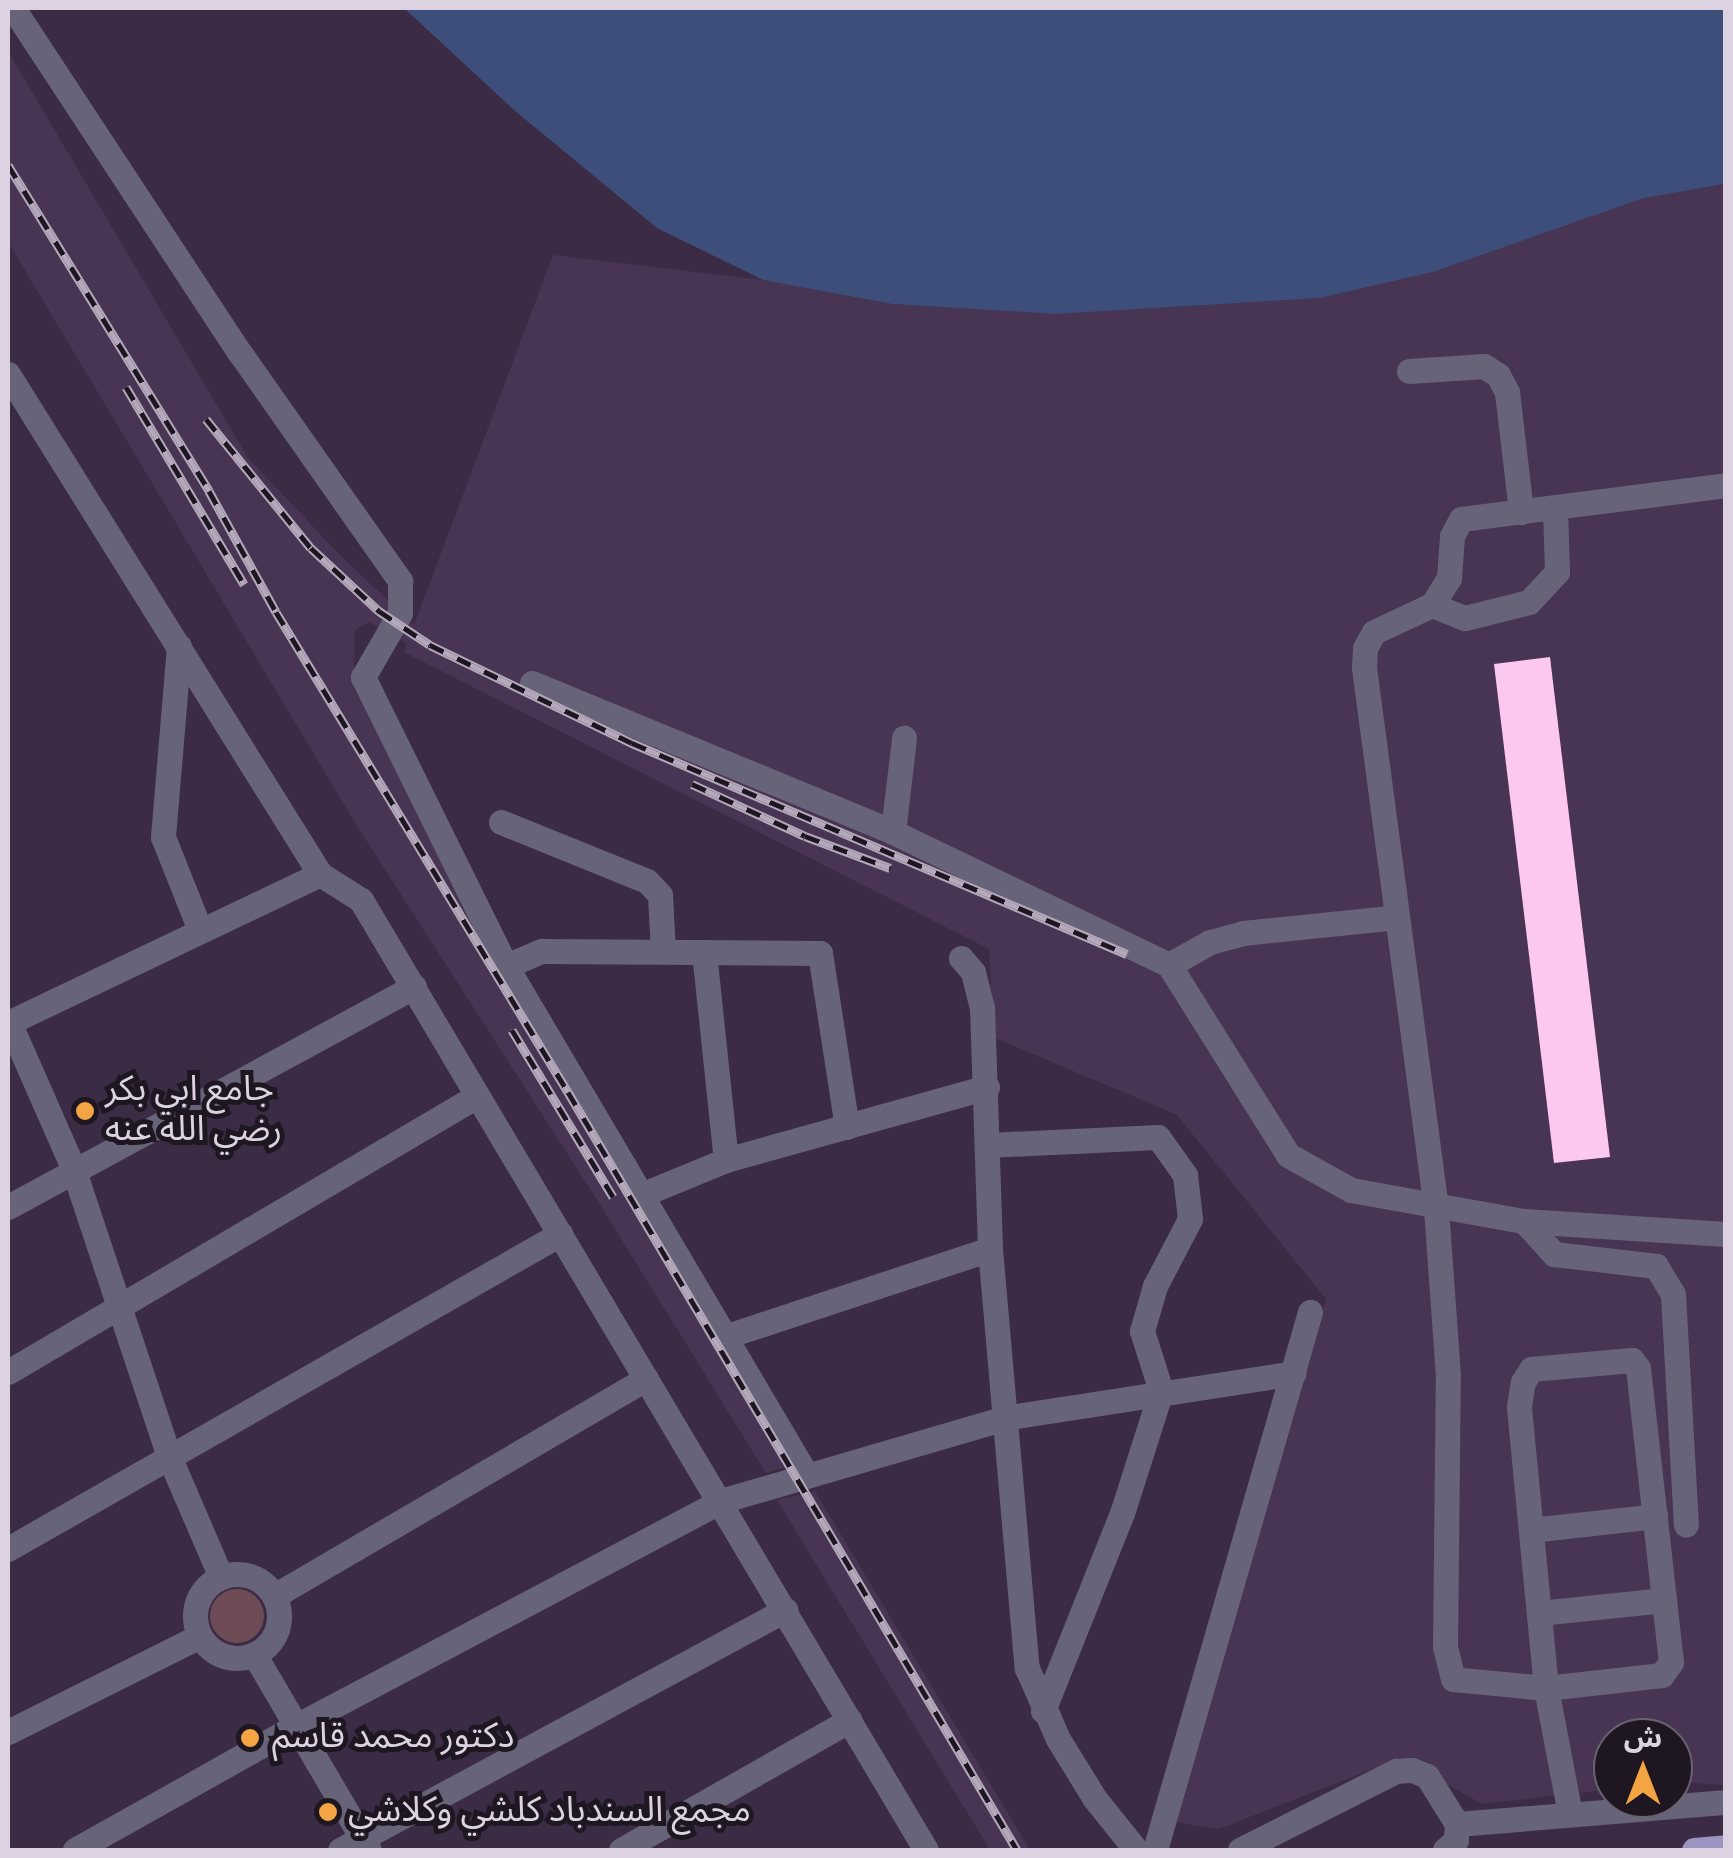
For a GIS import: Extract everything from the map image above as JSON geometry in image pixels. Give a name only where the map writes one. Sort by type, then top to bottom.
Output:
[{"type":"main road","points":[[1694,1850],[1726,1847]]},
{"type":"street","points":[[13,8],[240,354],[400,581],[400,613],[363,677],[506,966],[806,1474]]},
{"type":"street","points":[[1409,371],[1484,366],[1498,375],[1507,392],[1521,512]]},
{"type":"street","points":[[8,374],[320,874],[361,900],[721,1501],[850,1720],[920,1849]]},
{"type":"street","points":[[1570,1814],[1546,1688],[1520,1406],[1523,1382],[1530,1369],[1632,1360],[1638,1368],[1671,1662],[1662,1676],[1546,1688],[1453,1679],[1445,1647],[1448,1376],[1436,1208],[1364,668],[1365,648],[1374,632],[1432,605],[1450,578],[1452,536],[1461,519],[1726,485]]},
{"type":"street","points":[[1432,605],[1464,618],[1529,602],[1557,572],[1554,508]]},
{"type":"street","points":[[179,646],[163,837],[200,930]]},
{"type":"street","points":[[532,684],[893,832],[1168,965],[1288,1155],[1351,1190],[1524,1221],[1726,1234]]},
{"type":"street","points":[[893,832],[904,738]]},
{"type":"street","points":[[501,822],[647,881],[660,895],[664,950]]},
{"type":"street","points":[[221,1576],[168,1454],[123,1308],[72,1168],[8,1022],[320,874]]},
{"type":"street","points":[[1168,965],[1210,942],[1243,932],[1397,917]]},
{"type":"street","points":[[506,966],[542,951],[815,951],[823,956],[847,1127]]},
{"type":"street","points":[[704,952],[726,1160]]},
{"type":"street","points":[[960,958],[973,972],[982,1008],[990,1248],[1028,1668],[1043,1710],[1095,1799],[1136,1850]]},
{"type":"street","points":[[8,1207],[72,1168],[414,987]]},
{"type":"street","points":[[641,1195],[726,1160],[987,1088]]},
{"type":"street","points":[[8,1372],[123,1308],[478,1096]]},
{"type":"street","points":[[988,1145],[1158,1137],[1185,1174],[1190,1220],[1156,1286],[1142,1331],[1160,1392],[1122,1513],[1043,1710]]},
{"type":"street","points":[[1524,1221],[1554,1254],[1656,1266],[1673,1294],[1686,1526]]},
{"type":"street","points":[[8,1549],[168,1454],[560,1234]]},
{"type":"street","points":[[724,1337],[990,1248]]},
{"type":"street","points":[[1155,1850],[1310,1312]]},
{"type":"street","points":[[75,1850],[296,1726],[721,1501],[1004,1418],[1294,1373]]},
{"type":"street","points":[[274,1596],[646,1379]]},
{"type":"street","points":[[1531,1530],[1655,1516]]},
{"type":"street","points":[[221,1576],[257,1578],[274,1596],[278,1622],[274,1635],[254,1654],[229,1657],[217,1653],[200,1636],[195,1608],[200,1595],[221,1576]]},
{"type":"street","points":[[1539,1613],[1664,1600]]},
{"type":"street","points":[[254,1654],[357,1846],[785,1610]]},
{"type":"street","points":[[8,1732],[200,1636]]},
{"type":"street","points":[[621,1850],[850,1720]]},
{"type":"street","points":[[1240,1850],[1396,1771],[1412,1770],[1427,1776],[1457,1824],[1456,1840],[1444,1850]]},
{"type":"street","points":[[1457,1824],[1726,1802]]},
{"type":"shaded area","points":[[8,51],[248,458],[339,554],[414,625],[553,255],[763,280],[892,304],[1057,314],[1320,298],[1433,272],[1644,198],[1725,184],[1725,1785],[1693,1783],[1693,1718],[1593,1718],[1593,1791],[1482,1804],[1401,1758],[1219,1829],[1175,1822],[1326,1299],[1177,1115],[993,1037],[989,949],[404,652],[407,643],[369,622],[355,630],[354,666],[421,811],[797,1463],[766,1473],[599,1203],[357,826],[8,242]]},
{"type":"shaded area","points":[[815,1491],[1030,1850],[990,1850],[777,1500]]},
{"type":"shaded area","points":[[237,1589],[256,1597],[264,1616],[256,1635],[237,1643],[218,1635],[210,1616],[218,1597]]},
{"type":"water","points":[[404,8],[1725,8],[1725,184],[1644,198],[1433,272],[1320,298],[1056,314],[892,304],[763,280],[657,228],[514,110]]},
{"type":"building","points":[[1550,657],[1610,1157],[1554,1163],[1494,664]]},
{"type":"railway","points":[[8,165],[209,491],[276,612],[568,1092],[1017,1850]]},
{"type":"railway","points":[[126,387],[244,584]]},
{"type":"railway","points":[[206,419],[311,548],[379,611],[430,645],[632,743],[1127,954]]},
{"type":"railway","points":[[692,784],[805,836],[890,868]]},
{"type":"railway","points":[[512,1030],[613,1197]]},
{"type":"place","name":"جامع ابي بكر رضي الله عنه","points":[[85,1111]]},
{"type":"place","name":"دكتور محمد قاسم","points":[[250,1738]]},
{"type":"place","name":"مجمع السندباد كلشي وكلاشي","points":[[328,1812]]}]
